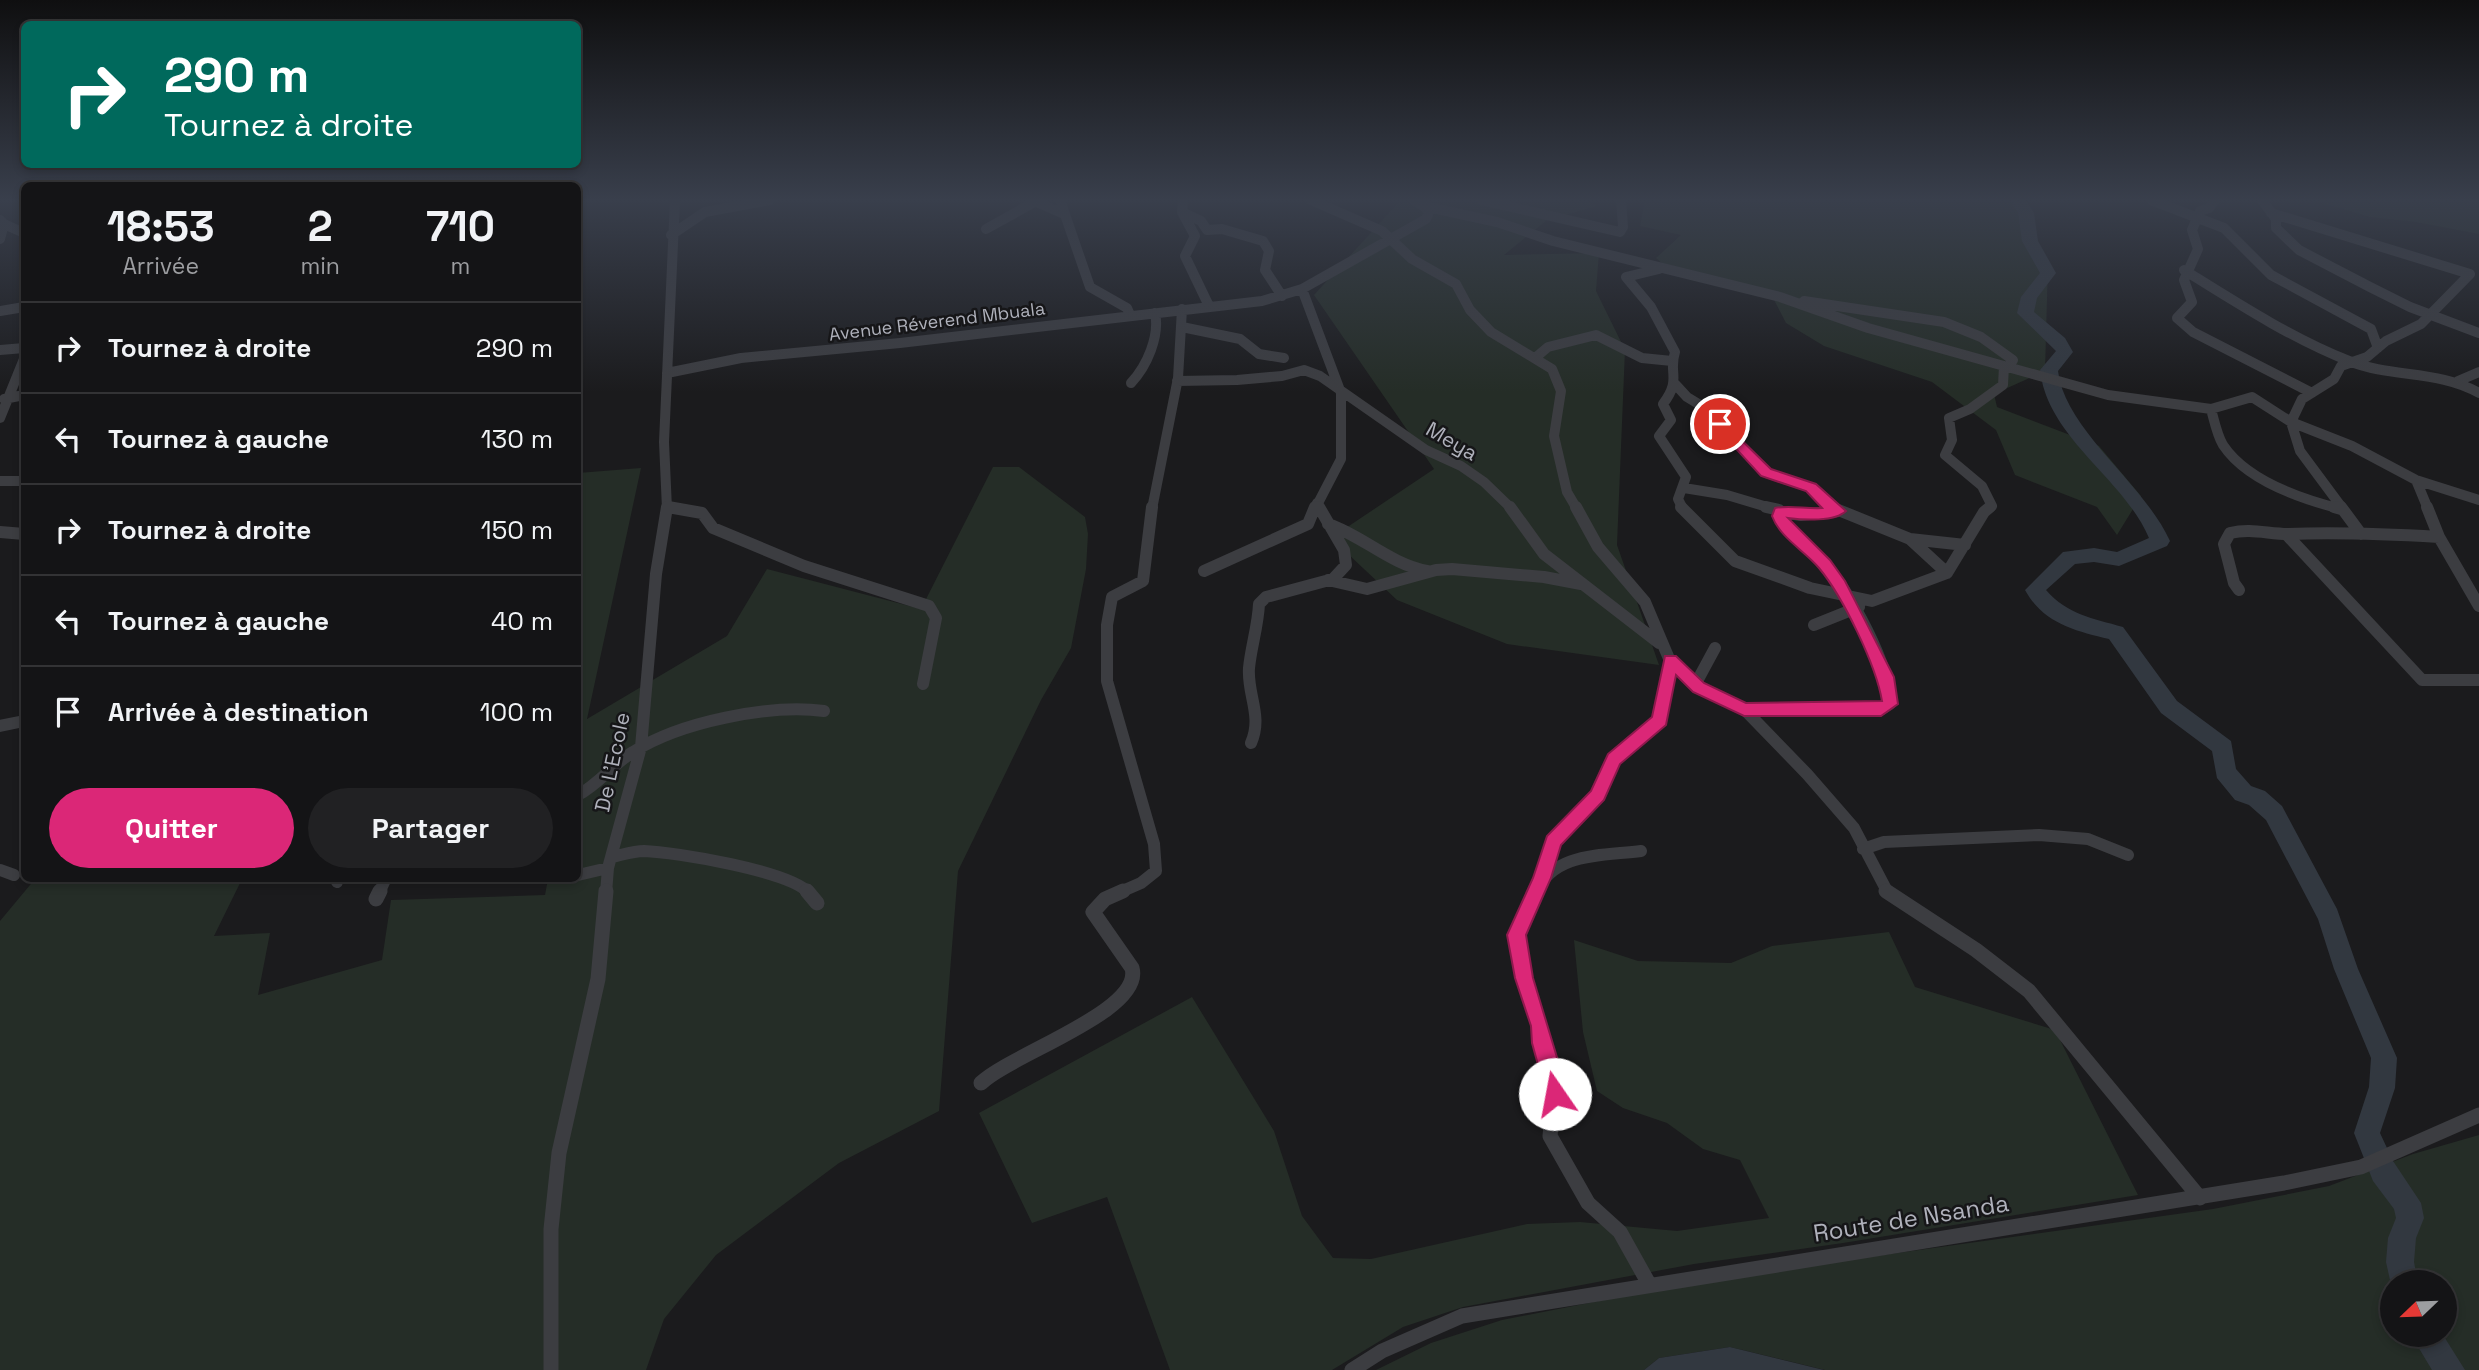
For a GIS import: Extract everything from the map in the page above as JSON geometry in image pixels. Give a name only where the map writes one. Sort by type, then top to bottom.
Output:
[{"type":"street","name":"De L'Ecole","points":[[551,1370],[551,1229],[559,1153],[598,979],[610,862],[641,747],[652,658],[656,574],[667,507],[664,442],[670,264]]},
{"type":"street","points":[[1082,264],[1090,287],[1127,308],[1130,315]]},
{"type":"street","points":[[1188,264],[1192,273],[1201,282],[1209,306]]},
{"type":"street","points":[[1266,264],[1265,271],[1282,296]]},
{"type":"street","name":"Avenue Réverend Mbuala","points":[[667,373],[718,360],[902,344],[1282,296],[1302,289],[1348,264]]},
{"type":"street","points":[[1421,264],[1456,284],[1471,310],[1507,345],[1552,369],[1559,382],[1554,436],[1567,492],[1598,547],[1645,602],[1670,661],[1695,685],[1744,709],[1854,828],[1890,895],[1976,950],[2029,991],[2200,1198]]},
{"type":"street","points":[[1626,277],[1631,264]]},
{"type":"street","points":[[1646,264],[1790,300],[1868,328],[2138,401],[2211,409],[2252,397],[2291,422],[2352,446],[2416,480],[2479,500]]},
{"type":"street","points":[[2188,264],[2184,270],[2183,286],[2192,302],[2179,316],[2179,322],[2312,393]]},
{"type":"street","points":[[2257,264],[2271,275],[2371,329],[2378,348]]},
{"type":"street","points":[[2327,264],[2428,314],[2467,326],[2479,333]]},
{"type":"street","points":[[2361,534],[2300,451],[2291,422],[2302,399],[2334,379],[2341,366],[2367,357],[2421,324],[2470,274],[2439,264]]},
{"type":"street","points":[[1626,277],[1660,269]]},
{"type":"street","points":[[2184,270],[2252,313],[2351,362],[2458,381],[2479,393]]},
{"type":"street","points":[[1626,277],[1663,328],[1675,352],[1672,362]]},
{"type":"street","points":[[1204,571],[1300,530],[1308,524],[1343,453],[1341,393],[1302,289]]},
{"type":"street","points":[[1790,300],[1850,306],[1944,322],[1981,337],[2013,360],[2006,367],[2003,385],[1970,409],[1949,418],[1952,440],[1945,455],[1982,486],[1992,506],[1980,519],[1947,573],[1872,601],[1849,604],[1814,625]]},
{"type":"street","points":[[0,311],[21,308]]},
{"type":"street","points":[[981,1083],[987,1073],[1048,1045],[1121,1001],[1131,991],[1134,980],[1134,970],[1105,934],[1093,912],[1097,903],[1148,883],[1156,871],[1154,845],[1107,681],[1107,625],[1112,597],[1143,581],[1146,539],[1177,381],[1182,309]]},
{"type":"street","points":[[1131,383],[1149,361],[1153,335],[1158,326],[1155,313]]},
{"type":"street","points":[[1182,327],[1228,335],[1240,339],[1259,354],[1284,358]]},
{"type":"street","points":[[1535,358],[1548,348],[1596,335],[1644,359],[1657,363],[1672,362]]},
{"type":"street","points":[[0,350],[21,348]]},
{"type":"street","points":[[1672,362],[1677,369],[1675,384],[1662,404],[1671,420],[1658,436],[1686,477],[1678,499],[1681,508],[1735,561],[1849,604]]},
{"type":"street","points":[[0,418],[4,399],[21,365]]},
{"type":"street","name":"Meya","points":[[1177,381],[1250,379],[1304,370],[1332,383],[1341,393],[1387,420],[1426,450],[1461,466],[1484,482],[1511,508],[1544,554],[1662,646]]},
{"type":"street","points":[[2458,381],[2479,372]]},
{"type":"street","points":[[1675,384],[1687,397],[1710,411],[1760,468],[1772,476],[1811,488],[1828,506],[1910,539],[1965,545]]},
{"type":"street","points":[[2211,409],[2221,442],[2233,458],[2256,474],[2306,500],[2341,509]]},
{"type":"street","points":[[2416,480],[2439,537],[2479,606]]},
{"type":"street","points":[[0,481],[21,481]]},
{"type":"street","points":[[1684,488],[1727,495],[1780,512],[1801,515],[1839,511]]},
{"type":"street","points":[[1251,744],[1256,732],[1256,717],[1249,670],[1258,631],[1259,604],[1266,597],[1340,575],[1347,560],[1317,503]]},
{"type":"street","points":[[667,507],[702,513],[713,528],[804,566],[929,606],[936,618],[923,684]]},
{"type":"street","points":[[1744,709],[1881,709],[1890,704],[1886,677],[1849,604],[1824,564],[1782,523],[1780,512]]},
{"type":"street","points":[[1328,524],[1364,540],[1406,568],[1431,572]]},
{"type":"street","points":[[2239,590],[2232,579],[2225,539],[2231,533],[2246,529],[2286,534],[2322,531],[2439,537]]},
{"type":"street","points":[[0,532],[21,534]]},
{"type":"street","points":[[2286,534],[2422,680],[2426,683],[2479,680]]},
{"type":"street","points":[[1910,539],[1916,548],[1940,561],[1947,573]]},
{"type":"street","points":[[1328,580],[1367,589],[1452,569],[1530,575],[1586,585]]},
{"type":"street","points":[[1695,685],[1715,648]]},
{"type":"street","points":[[1649,1284],[1620,1232],[1588,1203],[1550,1136],[1549,1123],[1555,1094],[1549,1064],[1541,1043],[1540,1026],[1524,978],[1517,935],[1542,878],[1553,841],[1598,795],[1614,759],[1660,720],[1670,661]]},
{"type":"street","points":[[581,793],[641,747],[743,714],[799,709],[824,711]]},
{"type":"street","points":[[0,726],[21,722]]},
{"type":"street","points":[[1863,849],[1895,842],[2039,835],[2088,839],[2129,855]]},
{"type":"street","points":[[581,875],[593,874],[610,862],[640,851],[671,853],[784,877],[803,886],[817,903]]},
{"type":"street","points":[[1542,878],[1552,868],[1572,860],[1640,852]]},
{"type":"street","points":[[0,870],[14,875]]},
{"type":"street","points":[[376,899],[384,882]]},
{"type":"street","name":"Route de Nsanda","points":[[1352,1370],[1382,1351],[1462,1316],[2200,1198],[2361,1167],[2479,1115]]},
{"type":"shaded area","points":[[1342,264],[1598,264],[1596,291],[1625,350],[1617,545],[1659,665],[1507,644],[1397,600],[1331,538],[1434,469],[1314,295]]},
{"type":"shaded area","points":[[1663,264],[2048,264],[2045,371],[1994,394],[1997,407],[2099,446],[2141,496],[2117,535],[2097,507],[2015,475],[1996,430],[1932,382],[1824,346],[1786,323],[1770,292]]},
{"type":"shaded area","points":[[993,467],[1019,467],[1085,517],[1088,534],[1086,569],[1071,648],[1041,700],[958,871],[939,1111],[839,1163],[716,1255],[664,1319],[646,1370],[0,1370],[0,921],[32,882],[241,882],[214,936],[270,933],[258,995],[382,960],[391,900],[545,895],[547,882],[581,882],[581,473],[641,468],[587,719],[727,636],[767,569],[921,609]]},
{"type":"shaded area","points":[[1889,932],[1915,987],[2055,1030],[2138,1195],[1843,1243],[1694,1264],[1463,1307],[1403,1327],[1332,1370],[1170,1370],[1107,1197],[1032,1223],[979,1113],[1192,997],[1274,1131],[1302,1216],[1333,1258],[1371,1259],[1527,1224],[1580,1222],[1677,1231],[1769,1218],[1740,1160],[1703,1149],[1667,1123],[1623,1108],[1597,1091],[1583,1032],[1574,940],[1638,961],[1731,963],[1772,946]]},
{"type":"shaded area","points":[[2479,1135],[2479,1370],[1825,1370],[1730,1347],[1659,1358],[1644,1370],[1376,1370],[1431,1343],[1502,1320],[1624,1296],[1847,1260],[2213,1209],[2329,1186],[2413,1154]]},
{"type":"shaded area","points":[[1730,1347],[1824,1370],[1644,1370],[1659,1358]]},
{"type":"waterway","points":[[2043,264],[2048,273],[2029,297],[2025,313],[2059,342],[2065,352],[2049,370],[2051,388],[2077,433],[2119,479],[2152,523],[2160,541],[2119,559],[2094,555],[2070,557],[2035,590],[2053,611],[2078,624],[2116,633],[2169,707],[2223,747],[2225,772],[2243,793],[2257,798],[2274,813],[2329,917],[2346,969],[2384,1058],[2382,1088],[2372,1110],[2367,1133],[2383,1171],[2407,1203],[2410,1218],[2402,1238],[2402,1270]]},
{"type":"waterway","points":[[2434,1348],[2450,1370]]},
{"type":"route","points":[[1555,1094],[1549,1064],[1541,1043],[1540,1026],[1524,978],[1517,935],[1542,878],[1553,841],[1598,795],[1610,766],[1619,753],[1662,717],[1670,661],[1683,676],[1698,687],[1744,709],[1881,709],[1890,704],[1886,677],[1839,585],[1824,564],[1780,520],[1780,512],[1801,515],[1839,511],[1828,506],[1811,488],[1772,476],[1760,468],[1720,424]]}]
